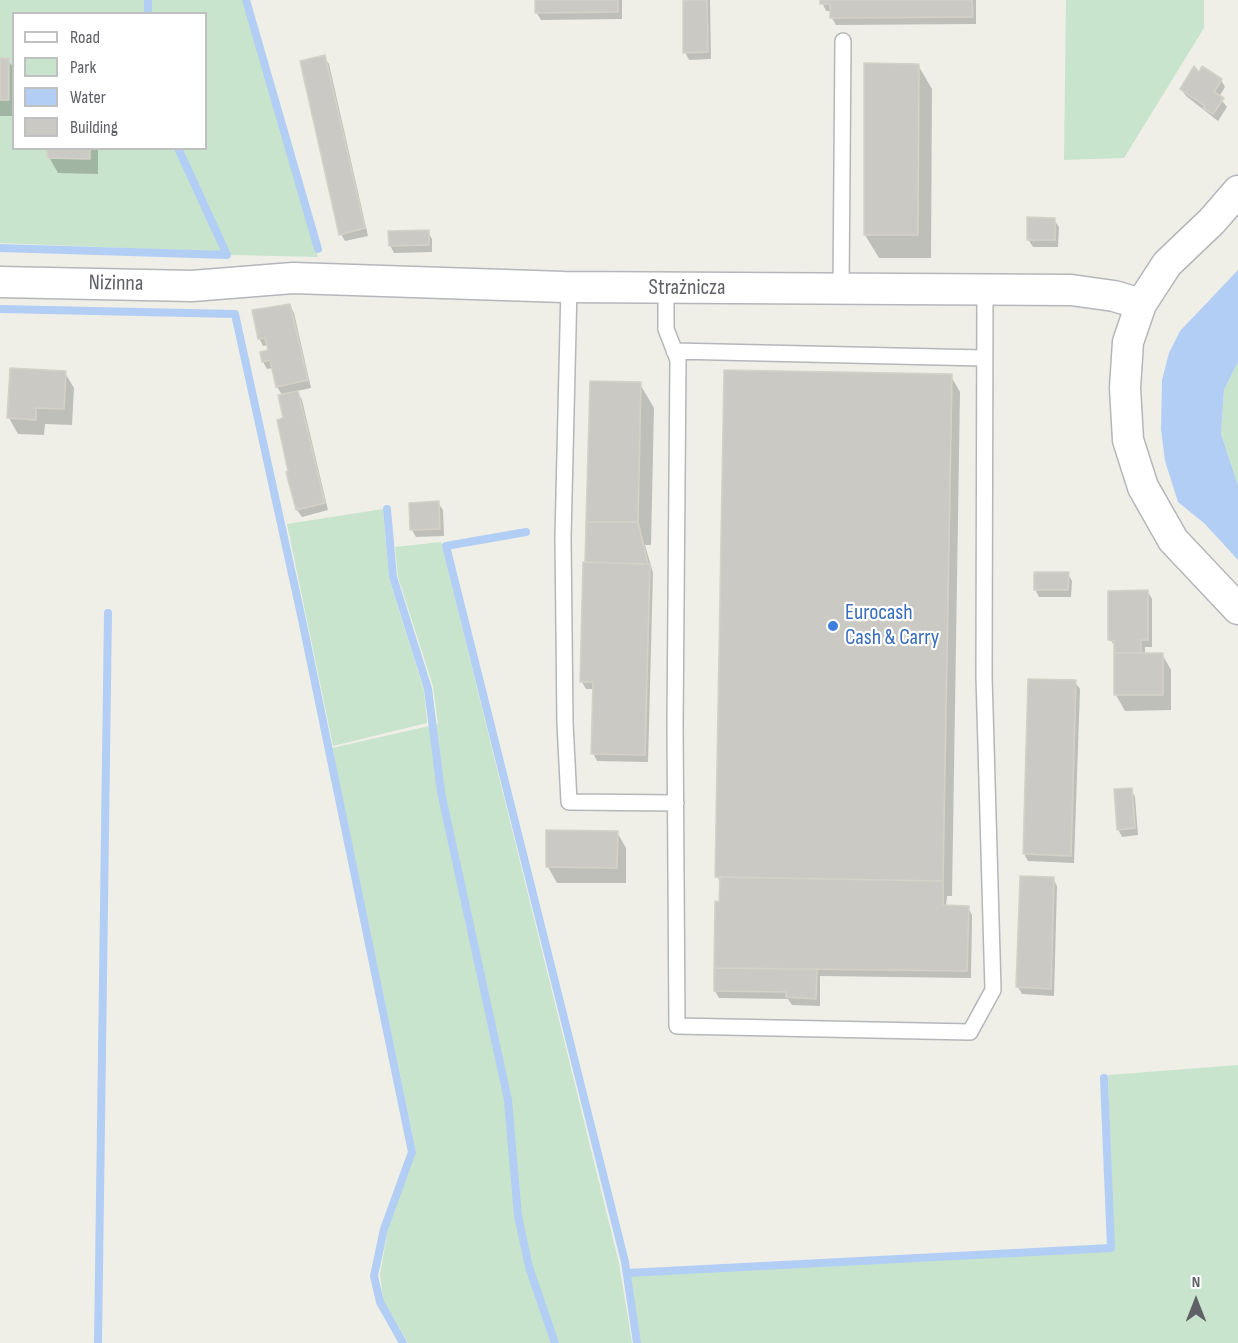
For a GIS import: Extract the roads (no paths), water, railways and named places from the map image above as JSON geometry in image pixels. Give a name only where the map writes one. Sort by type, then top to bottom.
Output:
[{"type":"street","points":[[1238,191],[1212,221],[1167,264],[1141,304],[1128,342],[1125,388],[1128,440],[1143,487],[1173,540],[1238,609]]},
{"type":"street","name":"Strażnicza","points":[[232,284],[293,278],[568,287],[1071,290],[1114,296],[1141,304]]},
{"type":"street","name":"Nizinna","points":[[0,282],[192,286],[232,284]]},
{"type":"lane","points":[[841,289],[843,41]]},
{"type":"lane","points":[[568,287],[563,537],[565,723],[569,802],[676,803]]},
{"type":"lane","points":[[666,288],[666,329],[678,360],[675,725],[677,1026],[970,1032],[993,990],[984,676],[983,358],[985,290]]},
{"type":"lane","points":[[674,351],[983,358]]},
{"type":"water","points":[[1238,270],[1238,362],[1224,390],[1221,434],[1238,485],[1238,560],[1205,524],[1178,502],[1165,461],[1161,429],[1162,380],[1169,353],[1180,331]]},
{"type":"waterway","points":[[148,0],[148,12]]},
{"type":"waterway","points":[[246,0],[318,249]]},
{"type":"waterway","points":[[0,248],[227,255],[179,150]]},
{"type":"waterway","points":[[0,309],[235,314],[301,615],[412,1152],[384,1229],[374,1276],[380,1302],[403,1343]]},
{"type":"waterway","points":[[387,509],[393,577],[428,689],[441,792],[508,1100],[518,1216],[529,1267],[555,1343]]},
{"type":"waterway","points":[[526,532],[446,546],[625,1262],[637,1343]]},
{"type":"waterway","points":[[98,1343],[108,613]]},
{"type":"waterway","points":[[627,1273],[1111,1248],[1104,1078]]},
{"type":"place","name":"Eurocash Cash & Carry","points":[[833,626]]}]
